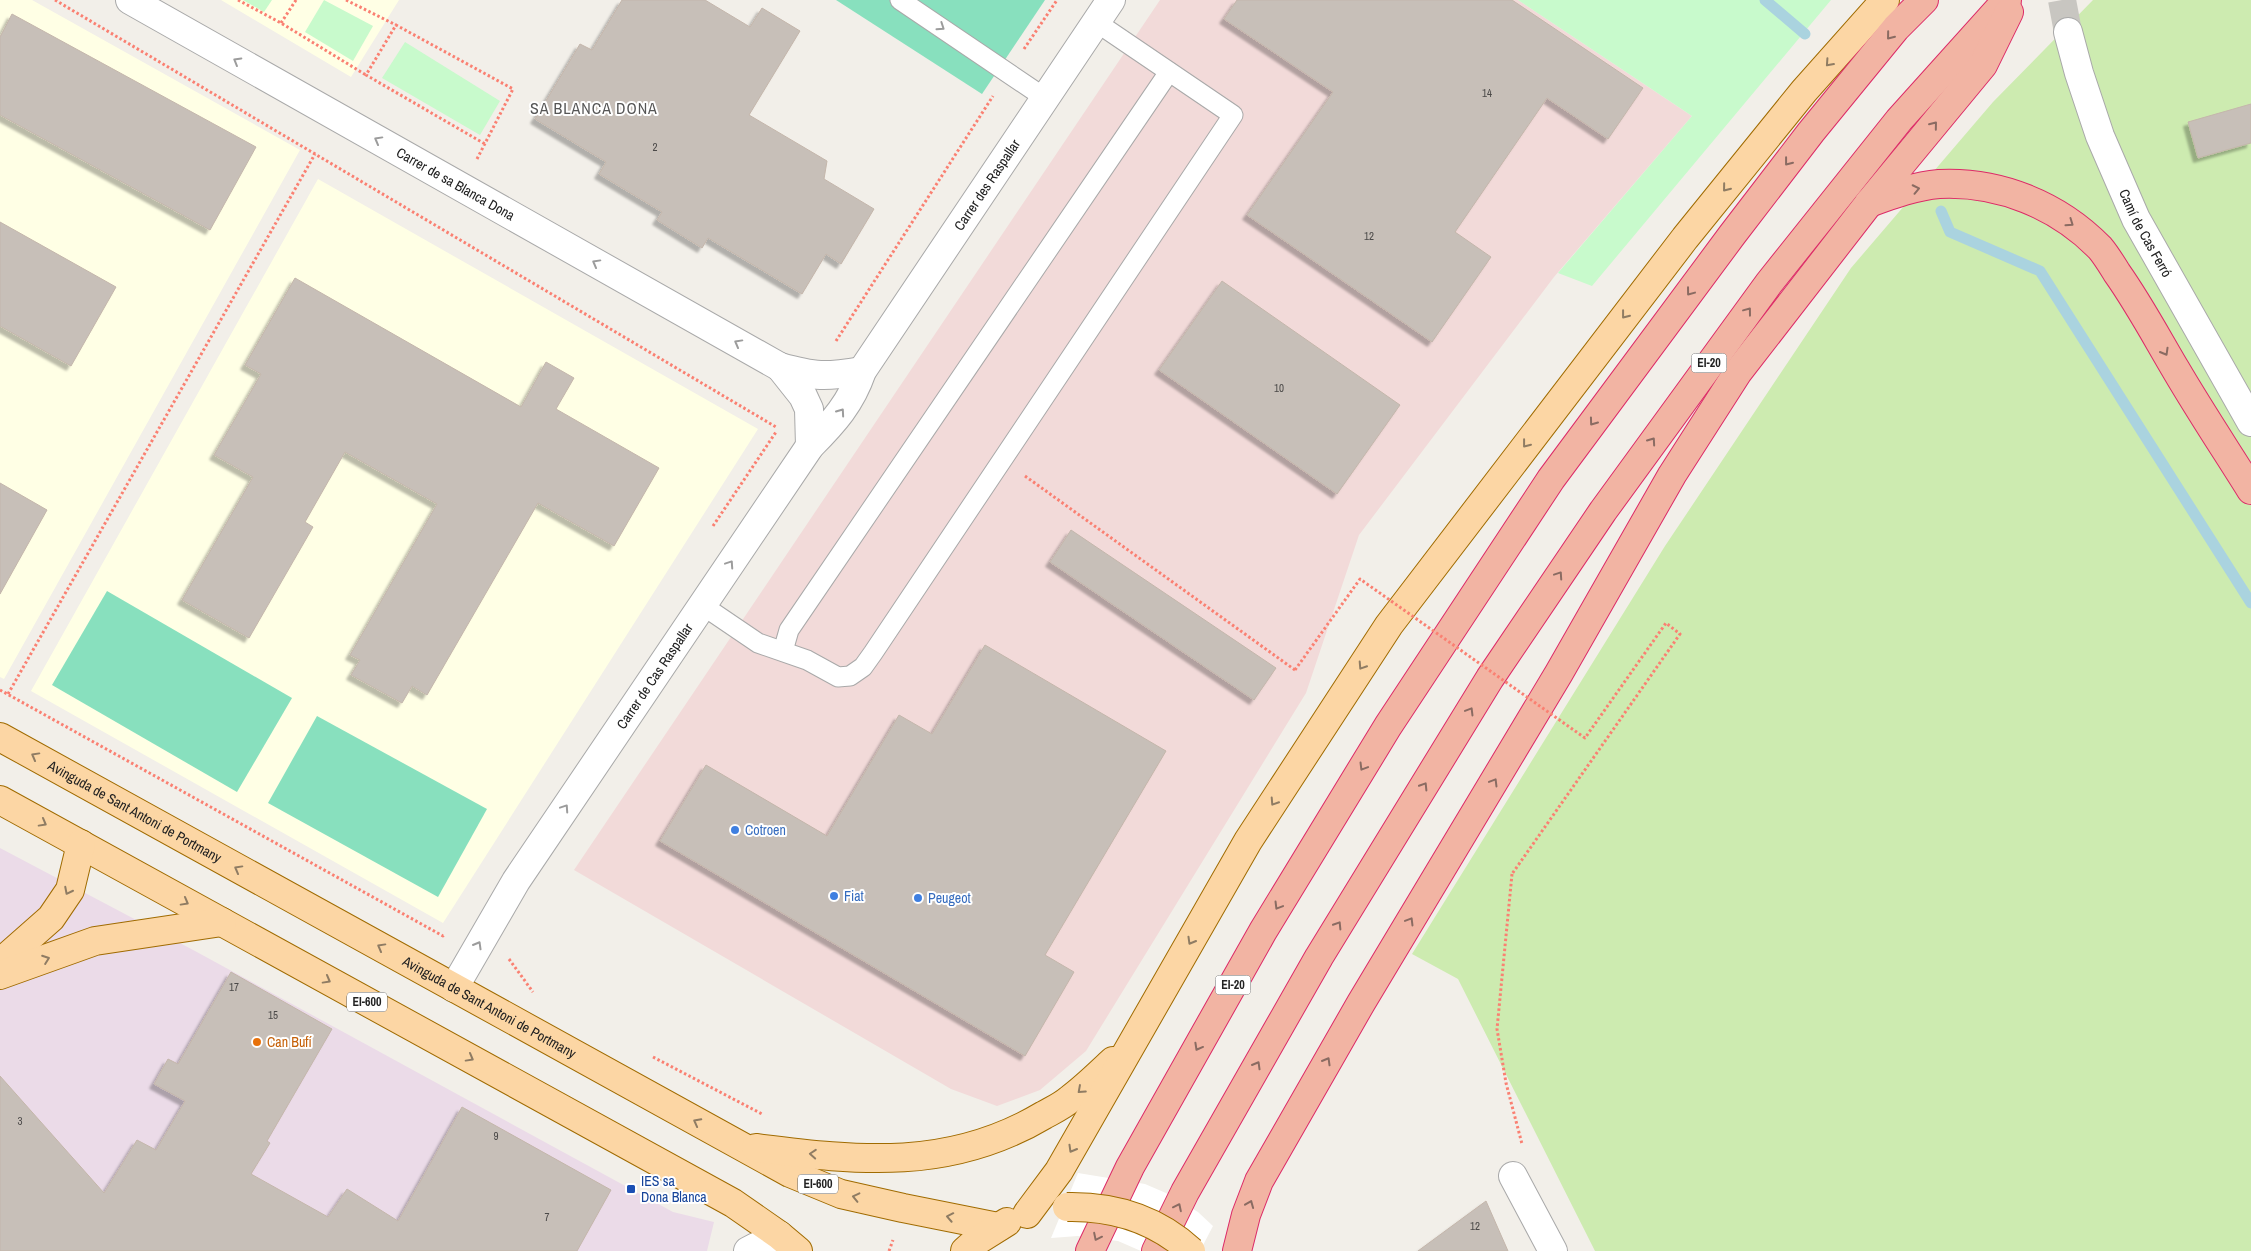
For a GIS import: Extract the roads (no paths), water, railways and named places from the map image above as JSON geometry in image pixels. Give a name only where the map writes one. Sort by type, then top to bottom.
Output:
[{"type":"highway","name":"EI-20","points":[[1090,1251],[1130,1168],[1263,931],[1388,726],[1551,479],[1811,132],[1896,28],[1924,0]]},
{"type":"highway","name":"EI-20","points":[[1156,1251],[1185,1192],[1319,957],[1490,678],[1598,519],[1769,283],[1899,120],[2007,0]]},
{"type":"highway","points":[[1237,1251],[1246,1215],[1259,1181],[1361,1003],[1559,674],[1672,475],[1738,372],[1869,203],[1983,65],[2014,0]]},
{"type":"highway","points":[[1869,203],[1894,194],[1937,184],[1968,185],[2007,192],[2042,206],[2072,223],[2101,250],[2129,289],[2196,405],[2251,490]]},
{"type":"main road","points":[[1027,1214],[1059,1171],[1248,841],[1389,625],[1684,238],[1804,91],[1885,0]]},
{"type":"main road","name":"Avinguda de Sant Antoni de Portmany","points":[[0,737],[790,1173],[841,1194],[998,1227]]},
{"type":"main road","name":"EI-600","points":[[0,800],[733,1203],[788,1243]]},
{"type":"main road","points":[[0,963],[51,918],[70,890],[81,844]]},
{"type":"main road","points":[[0,975],[94,941],[222,922]]},
{"type":"main road","points":[[739,1145],[796,1153],[861,1157],[914,1158],[951,1153],[988,1143],[1025,1126],[1062,1104],[1130,1045]]},
{"type":"main road","points":[[965,1251],[998,1227],[1027,1214],[1067,1207],[1106,1208],[1132,1215],[1156,1226],[1179,1240],[1191,1251]]},
{"type":"street","name":"Carrer de sa Blanca Dona","points":[[130,0],[780,367],[814,376],[828,377],[862,370]]},
{"type":"street","name":"Carrer des Raspallar","points":[[862,370],[1111,0]]},
{"type":"street","name":"Camí de Cas Ferró","points":[[2068,32],[2100,136],[2136,219],[2251,422]]},
{"type":"street","name":"Carrer de sa Blanca Dona","points":[[780,367],[803,396],[809,409],[810,446]]},
{"type":"street","name":"Carrer de Cas Raspallar","points":[[454,988],[516,881],[810,446],[834,423],[855,392],[862,370]]},
{"type":"street","points":[[1513,1176],[1553,1251]]},
{"type":"street","points":[[748,1251],[788,1243]]},
{"type":"lane","points":[[900,0],[1045,98]]},
{"type":"lane","points":[[702,605],[758,643],[807,660],[838,677],[850,676],[862,667],[1002,460],[1233,115],[1096,22]]},
{"type":"lane","points":[[783,651],[789,630],[1169,72]]},
{"type":"waterway","points":[[1765,0],[1805,34]]},
{"type":"waterway","points":[[1941,211],[1950,232],[2040,271],[2251,603]]},
{"type":"tunnel","points":[[2062,0],[2068,32]]},
{"type":"place","name":"Cotroen","points":[[735,830]]},
{"type":"place","name":"Fiat","points":[[834,896]]},
{"type":"place","name":"Peugeot","points":[[918,898]]},
{"type":"place","name":"Can Bufí","points":[[257,1042]]},
{"type":"place","name":"IES sa Dona Blanca","points":[[631,1189]]},
{"type":"district","name":"SA BLANCA DONA","points":[[594,108]]}]
